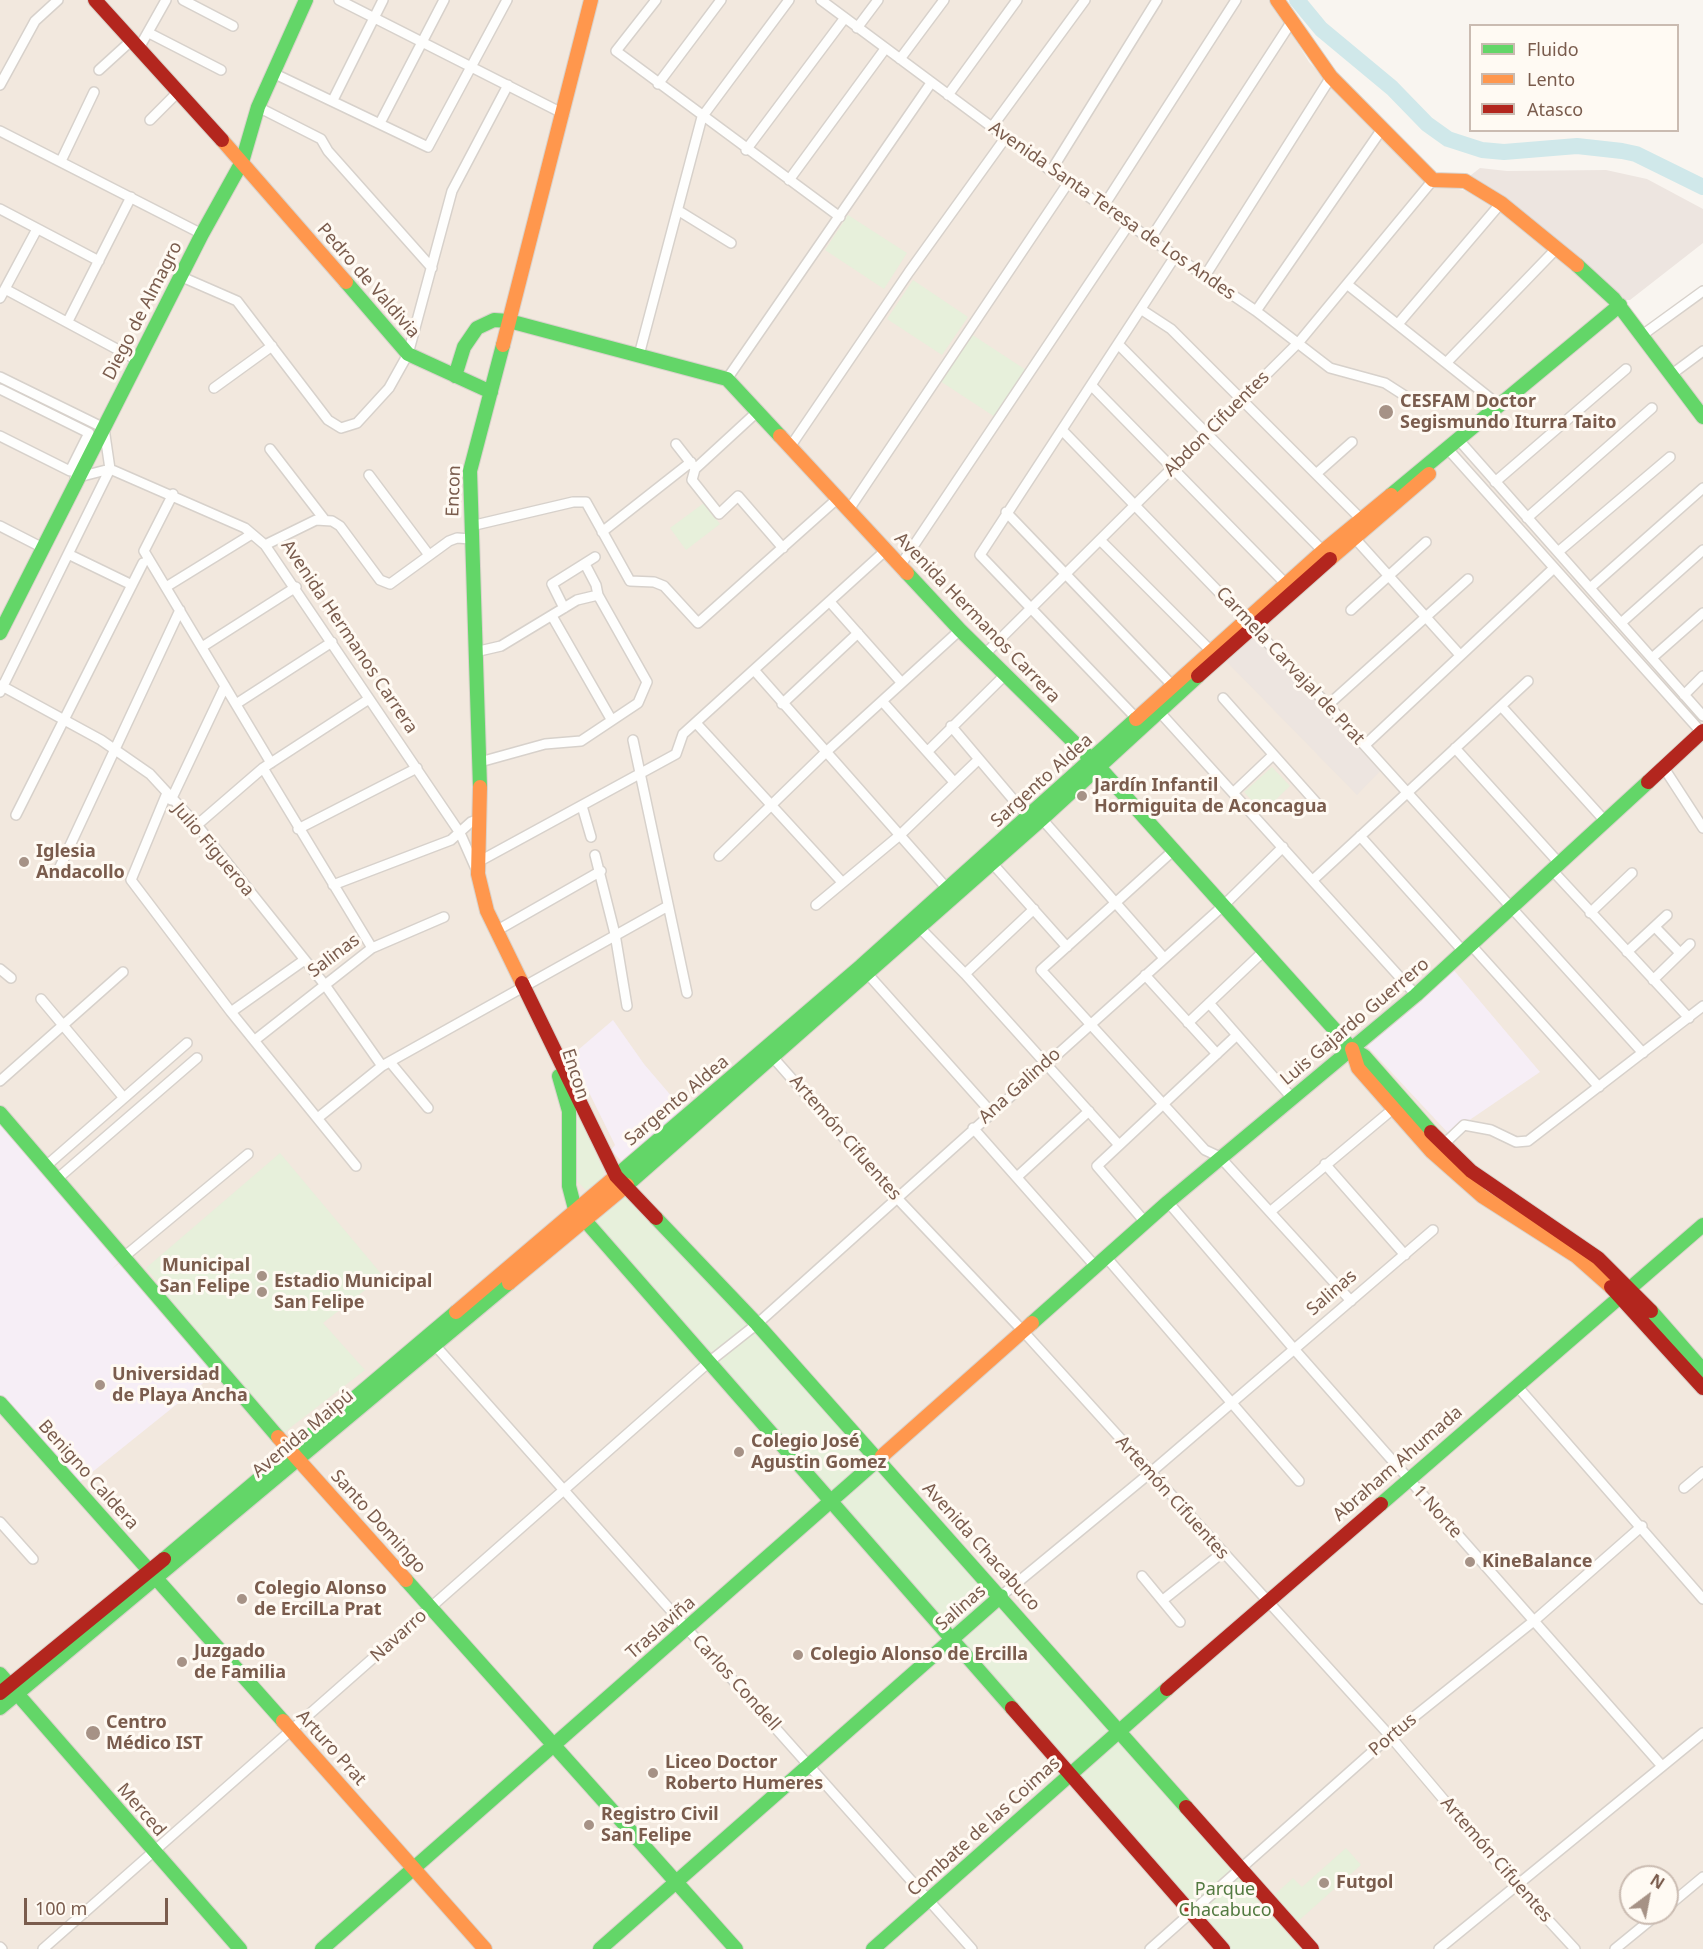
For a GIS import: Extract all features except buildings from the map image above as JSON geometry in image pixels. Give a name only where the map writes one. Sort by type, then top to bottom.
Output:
[{"type":"street","points":[[0,86],[35,21],[58,0]]},
{"type":"street","name":"Pedro de Valdivia","points":[[95,0],[242,162],[408,354],[491,392]]},
{"type":"street","points":[[99,70],[149,33],[166,0]]},
{"type":"street","points":[[183,0],[233,26]]},
{"type":"street","name":"Diego de Almagro","points":[[0,633],[202,234],[242,162],[258,107],[306,0]]},
{"type":"street","points":[[339,0],[564,114]]},
{"type":"street","points":[[333,100],[383,0]]},
{"type":"street","points":[[380,123],[444,0]]},
{"type":"street","points":[[273,74],[333,100],[428,147],[507,0]]},
{"type":"street","name":"Encon","points":[[591,0],[564,114],[470,471],[480,762],[478,868],[487,911],[496,932],[616,1176]]},
{"type":"street","points":[[656,0],[616,51],[746,150],[840,217]]},
{"type":"street","points":[[658,84],[721,0]]},
{"type":"street","points":[[639,355],[679,211],[702,117],[789,0]]},
{"type":"street","name":"Avenida Santa Teresa de Los Andes","points":[[821,0],[1051,171],[1256,311],[1330,368],[1385,383],[1413,401]]},
{"type":"street","points":[[857,28],[878,0]]},
{"type":"street","points":[[900,59],[944,0]]},
{"type":"street","points":[[948,95],[1017,0]]},
{"type":"street","points":[[992,127],[1085,0]]},
{"type":"street","points":[[1051,171],[1157,0]]},
{"type":"street","points":[[1104,207],[1236,0]]},
{"type":"street","points":[[1278,0],[1330,77],[1433,180],[1465,181],[1501,203],[1558,247],[1620,305],[1641,336],[1702,412]]},
{"type":"street","points":[[746,150],[844,19]]},
{"type":"street","points":[[1150,238],[1292,21]]},
{"type":"street","points":[[149,33],[221,70]]},
{"type":"street","points":[[789,180],[885,48]]},
{"type":"street","points":[[1205,276],[1330,77]]},
{"type":"street","points":[[455,376],[464,347],[477,328],[494,320],[509,321],[727,379],[931,83]]},
{"type":"street","points":[[182,277],[237,301],[328,420],[341,428],[357,423],[389,388],[408,354],[452,191],[508,85]]},
{"type":"street","points":[[150,120],[179,91]]},
{"type":"street","points":[[61,161],[94,92]]},
{"type":"street","points":[[258,107],[321,139],[328,151],[432,268]]},
{"type":"street","points":[[1256,311],[1382,129]]},
{"type":"street","points":[[0,131],[202,234]]},
{"type":"street","points":[[790,447],[909,272],[1006,137]]},
{"type":"street","name":"Abdon Cifuentes","points":[[985,654],[1299,342],[1433,180]]},
{"type":"street","points":[[848,511],[1068,183]]},
{"type":"street","points":[[68,321],[131,197]]},
{"type":"street","points":[[1398,324],[1501,203]]},
{"type":"street","points":[[0,209],[99,261]]},
{"type":"street","points":[[679,211],[731,243]]},
{"type":"street","points":[[900,566],[1128,224]]},
{"type":"street","points":[[0,298],[37,229]]},
{"type":"street","points":[[1447,363],[1558,247]]},
{"type":"street","points":[[1137,719],[980,555],[1176,255]]},
{"type":"street","points":[[1348,285],[1447,363],[1496,409]]},
{"type":"street","points":[[5,289],[139,361]]},
{"type":"street","points":[[1641,336],[1703,291]]},
{"type":"street","name":"Sargento Aldea","points":[[627,1185],[769,1053],[1096,764],[1250,622],[1620,305]]},
{"type":"street","points":[[1142,310],[1171,329],[1361,519]]},
{"type":"street","points":[[1119,345],[1323,551]]},
{"type":"street","points":[[214,388],[272,346]]},
{"type":"street","points":[[1672,374],[1703,351]]},
{"type":"street","points":[[1495,482],[1626,369]]},
{"type":"street","points":[[0,377],[104,428],[110,469],[1,688]]},
{"type":"street","name":"Avenida Hermanos Carrera","points":[[727,379],[960,630],[1096,764],[1175,849],[1352,1049],[1364,1056],[1443,1145],[1471,1171],[1598,1258],[1703,1388]]},
{"type":"street","points":[[1091,385],[1286,584]]},
{"type":"street","points":[[0,389],[89,433],[70,471],[0,436]]},
{"type":"street","points":[[1527,518],[1652,408]]},
{"type":"street","points":[[602,532],[693,466],[758,412]]},
{"type":"street","name":"Carmela Carvajal de Prat","points":[[1062,430],[1328,705],[1643,1053]]},
{"type":"street","points":[[0,442],[78,480],[110,469]]},
{"type":"street","points":[[1316,474],[1352,442]]},
{"type":"street","points":[[676,444],[693,466],[692,480],[719,514],[738,496],[783,548]]},
{"type":"street","points":[[1454,446],[1495,482],[1703,716]]},
{"type":"street","points":[[1454,446],[1554,568],[1702,733]]},
{"type":"street","name":"Sargento Aldea","points":[[1096,764],[1137,719],[1156,708],[1173,686],[1210,651],[1250,622],[1286,584],[1323,551],[1351,534],[1361,519],[1454,446]]},
{"type":"street","points":[[270,450],[324,519],[340,526],[380,580],[386,584],[394,583],[453,539],[580,501],[586,502],[627,578],[633,583],[654,582],[664,586],[698,623],[837,499]]},
{"type":"street","points":[[1558,552],[1670,457]]},
{"type":"street","name":"Avenida Hermanos Carrera","points":[[110,469],[172,494],[252,534],[265,545],[296,587],[460,833],[478,868]]},
{"type":"street","points":[[369,475],[429,555]]},
{"type":"street","points":[[1590,588],[1703,488]]},
{"type":"street","points":[[172,494],[144,551],[236,704],[298,829],[372,948]]},
{"type":"street","points":[[1006,512],[1173,686]]},
{"type":"street","points":[[265,545],[307,523],[324,519]]},
{"type":"street","points":[[0,526],[43,548]]},
{"type":"street","points":[[166,587],[252,534]]},
{"type":"street","points":[[1351,534],[1460,655]]},
{"type":"street","points":[[1100,540],[1210,651]]},
{"type":"street","points":[[1351,610],[1426,542]]},
{"type":"street","points":[[1621,623],[1703,549]]},
{"type":"street","points":[[478,868],[676,753],[683,734],[885,551]]},
{"type":"street","points":[[68,554],[132,585]]},
{"type":"street","points":[[564,608],[552,584],[595,557]]},
{"type":"street","points":[[16,815],[143,563]]},
{"type":"street","points":[[480,762],[545,744],[581,741],[610,719],[638,704],[647,682],[598,595],[596,585],[585,564]]},
{"type":"street","points":[[1365,745],[1554,568]]},
{"type":"street","points":[[1328,705],[1468,579]]},
{"type":"street","points":[[202,647],[296,587]]},
{"type":"street","points":[[475,652],[501,646],[577,600],[598,595]]},
{"type":"street","points":[[830,602],[901,682]]},
{"type":"street","points":[[59,869],[180,610]]},
{"type":"street","points":[[1652,658],[1703,613]]},
{"type":"street","points":[[552,615],[610,719]]},
{"type":"street","points":[[719,856],[826,752],[960,630]]},
{"type":"street","points":[[782,704],[858,633]]},
{"type":"street","points":[[236,704],[332,642]]},
{"type":"street","points":[[754,670],[951,892]]},
{"type":"street","points":[[928,751],[1005,675]]},
{"type":"street","points":[[1684,695],[1703,676]]},
{"type":"street","points":[[1314,879],[1527,681]]},
{"type":"street","points":[[225,686],[169,797],[131,880],[231,1012],[356,1166]]},
{"type":"street","name":"Julio Figueroa","points":[[1,688],[65,719],[115,748],[150,774],[197,825],[386,1064],[429,1108]]},
{"type":"street","points":[[1223,698],[1321,808]]},
{"type":"street","points":[[197,825],[267,766],[369,699]]},
{"type":"street","points":[[882,701],[954,782]]},
{"type":"street","points":[[1501,706],[1605,821]]},
{"type":"street","points":[[1156,708],[1314,879],[1416,995]]},
{"type":"street","points":[[696,723],[841,881]]},
{"type":"street","points":[[951,726],[978,760],[1117,903],[1164,958]]},
{"type":"street","name":"Luis Gajardo Guerrero","points":[[1023,1331],[1220,1157],[1416,995],[1702,733]]},
{"type":"street","points":[[633,740],[687,993]]},
{"type":"street","points":[[1455,748],[1555,867],[1590,913],[1689,1018]]},
{"type":"street","points":[[1234,792],[1274,755]]},
{"type":"street","points":[[816,904],[841,881],[900,835],[978,760]]},
{"type":"street","points":[[298,829],[417,768]]},
{"type":"street","points":[[1664,768],[1703,828]]},
{"type":"street","points":[[582,806],[591,837]]},
{"type":"street","name":"Sargento Aldea","points":[[951,892],[992,863],[1035,818]]},
{"type":"street","points":[[333,885],[451,840],[471,822],[480,819]]},
{"type":"street","points":[[1360,836],[1599,1087]]},
{"type":"street","name":"Ana Galindo","points":[[757,1324],[1224,905],[1283,847]]},
{"type":"street","points":[[1175,849],[1041,970],[1205,1150],[1220,1157],[1351,1301]]},
{"type":"street","points":[[595,855],[615,934],[627,1006]]},
{"type":"street","points":[[992,863],[1067,947]]},
{"type":"street","points":[[496,932],[601,872]]},
{"type":"street","points":[[1590,913],[1632,873]]},
{"type":"street","points":[[318,1117],[386,1064],[525,988],[615,934],[669,906]]},
{"type":"street","points":[[965,974],[1034,909]]},
{"type":"street","points":[[1627,952],[1667,915]]},
{"type":"street","name":"Salinas","points":[[255,1040],[372,948],[444,916]]},
{"type":"street","points":[[916,924],[965,974],[1119,1145]]},
{"type":"street","points":[[1655,927],[1680,953]]},
{"type":"street","points":[[1653,980],[1690,944]]},
{"type":"street","points":[[1188,1023],[1265,950]]},
{"type":"street","name":"Salinas","points":[[231,1012],[303,961]]},
{"type":"street","points":[[0,969],[11,978]]},
{"type":"street","points":[[864,970],[991,1112]]},
{"type":"street","points":[[0,1080],[123,972]]},
{"type":"street","points":[[1145,975],[1217,1054]]},
{"type":"street","name":"Encon","points":[[525,988],[562,1086],[568,1110],[568,1157],[575,1209]]},
{"type":"street","points":[[40,999],[124,1098]]},
{"type":"street","points":[[1209,1003],[1292,1098]]},
{"type":"street","points":[[1443,1145],[1464,1125],[1491,1130],[1516,1142],[1528,1141],[1703,1006]]},
{"type":"street","points":[[1145,1222],[1097,1166],[1237,1035]]},
{"type":"street","points":[[46,1166],[187,1043]]},
{"type":"street","name":"Avenida Hermanos Carrera","points":[[1352,1049],[1353,1059],[1358,1068],[1444,1164],[1482,1196],[1575,1256],[1627,1293],[1703,1370]]},
{"type":"street","name":"Sargento Aldea","points":[[616,1176],[769,1053]]},
{"type":"street","name":"Artemón Cifuentes","points":[[769,1053],[896,1197],[1023,1331],[1266,1602],[1390,1736],[1515,1884],[1575,1949]]},
{"type":"street","points":[[57,1179],[197,1058]]},
{"type":"street","points":[[1017,1177],[1089,1111]]},
{"type":"street","name":"Santo Domingo","points":[[0,1113],[295,1456],[678,1881],[736,1949]]},
{"type":"street","points":[[1271,1211],[1387,1114]]},
{"type":"street","points":[[973,1128],[1017,1177],[1101,1262],[1231,1403],[1299,1481]]},
{"type":"street","points":[[125,1256],[248,1154]]},
{"type":"street","points":[[1325,1164],[1405,1255]]},
{"type":"street","name":"Avenida Chacabuco","points":[[616,1176],[757,1324],[1001,1596],[1312,1949]]},
{"type":"street","name":"Avenida Maipú","points":[[431,1341],[575,1209],[616,1176]]},
{"type":"street","name":"Avenida Maipú","points":[[0,1708],[6,1687],[153,1575],[431,1341],[585,1221],[627,1185]]},
{"type":"street","name":"1 Norte","points":[[1168,1202],[1294,1349],[1662,1766]]},
{"type":"street","points":[[575,1209],[1223,1949]]},
{"type":"street","name":"Abraham Ahumada","points":[[1120,1733],[1266,1602],[1627,1293],[1703,1225]]},
{"type":"street","name":"Salinas","points":[[600,1949],[1001,1596],[1150,1473],[1433,1230]]},
{"type":"street","name":"Navarro","points":[[42,1949],[709,1362],[757,1324]]},
{"type":"street","name":"Traslaviña","points":[[321,1949],[688,1629],[1023,1331]]},
{"type":"street","name":"Carlos Condell","points":[[431,1341],[810,1764],[972,1949]]},
{"type":"street","points":[[1516,1386],[1642,1526],[1703,1599]]},
{"type":"street","name":"Benigno Caldera","points":[[0,1403],[153,1575]]},
{"type":"street","points":[[1684,1488],[1703,1472]]},
{"type":"street","points":[[0,1522],[33,1559]]},
{"type":"street","name":"Portus","points":[[1150,1949],[1390,1736],[1535,1620],[1642,1526]]},
{"type":"street","points":[[1163,1600],[1222,1553]]},
{"type":"street","name":"Arturo Prat","points":[[153,1575],[485,1949]]},
{"type":"street","points":[[1142,1576],[1180,1622]]},
{"type":"street","name":"Merced","points":[[6,1687],[240,1949]]},
{"type":"street","name":"Combate de las Coimas","points":[[873,1949],[1120,1733]]},
{"type":"street","points":[[1439,1949],[1515,1884],[1703,1733]]},
{"type":"street","points":[[1679,1897],[1703,1877]]},
{"type":"street","points":[[1615,1949],[1644,1925]]},
{"type":"shaded area","points":[[0,0],[1272,0],[1309,62],[1428,182],[1467,191],[1509,212],[1602,292],[1639,341],[1703,294],[1703,1949],[0,1949]]},
{"type":"shaded area","points":[[1480,168],[1507,171],[1606,170],[1647,179],[1703,209],[1703,243],[1630,300],[1617,300],[1466,179]]},
{"type":"shaded area","points":[[1254,634],[1382,769],[1357,795],[1226,661]]},
{"type":"shaded area","points":[[1452,968],[1540,1072],[1449,1134],[1365,1044]]},
{"type":"shaded area","points":[[613,1020],[644,1064],[685,1112],[625,1165],[611,1150],[615,1145],[571,1056]]},
{"type":"shaded area","name":"Universidad de Playa Ancha","points":[[0,1124],[121,1260],[111,1270],[122,1261],[217,1372],[75,1486],[0,1398]]},
{"type":"green space","points":[[848,215],[907,253],[884,289],[825,250]]},
{"type":"green space","points":[[913,280],[968,317],[942,355],[887,319]]},
{"type":"green space","points":[[971,334],[1026,370],[995,417],[940,381]]},
{"type":"green space","points":[[704,503],[720,524],[686,550],[670,528]]},
{"type":"green space","points":[[1272,767],[1290,786],[1263,812],[1244,792]]},
{"type":"green space","points":[[576,1110],[604,1172],[602,1179],[586,1190],[575,1179]]},
{"type":"green space","name":"Estadio Municipal San Felipe","points":[[280,1153],[383,1276],[323,1323],[365,1370],[282,1434],[159,1294],[164,1290],[146,1268]]},
{"type":"green space","name":"Parque Chacabuco","points":[[628,1192],[877,1462],[1048,1663],[1306,1949],[1231,1949],[837,1497],[591,1224]]},
{"type":"green space","name":"Futgol","points":[[1346,1848],[1361,1865],[1295,1924],[1271,1898],[1293,1878],[1302,1887]]},
{"type":"waterway","points":[[1297,0],[1321,29],[1392,88],[1427,124],[1448,139],[1482,150],[1504,152],[1577,146],[1622,151],[1636,154],[1703,187]]},
{"type":"traffic: fast","points":[[0,633],[202,234],[242,162],[258,107],[306,0]]},
{"type":"traffic: fast","points":[[1577,265],[1614,299],[1703,417]]},
{"type":"traffic: fast","points":[[346,282],[408,354],[491,392]]},
{"type":"traffic: fast","points":[[1391,495],[1620,305]]},
{"type":"traffic: fast","points":[[455,376],[464,347],[477,328],[494,320],[509,321],[727,379],[780,436]]},
{"type":"traffic: fast","points":[[480,787],[470,471],[503,345]]},
{"type":"traffic: fast","points":[[907,573],[960,630],[1099,767],[1352,1049],[1364,1056],[1431,1132]]},
{"type":"traffic: fast","points":[[627,1185],[1042,819],[1198,676]]},
{"type":"traffic: fast","points":[[616,1176],[861,966],[1136,719]]},
{"type":"traffic: fast","points":[[1032,1323],[1168,1202],[1416,995],[1648,782]]},
{"type":"traffic: fast","points":[[559,1076],[569,1111],[569,1186],[575,1209]]},
{"type":"traffic: fast","points":[[0,1113],[278,1437]]},
{"type":"traffic: fast","points":[[575,1209],[1012,1708]]},
{"type":"traffic: fast","points":[[656,1218],[757,1324],[1186,1807]]},
{"type":"traffic: fast","points":[[1381,1504],[1703,1225]]},
{"type":"traffic: fast","points":[[0,1708],[509,1283]]},
{"type":"traffic: fast","points":[[1651,1311],[1703,1370]]},
{"type":"traffic: fast","points":[[164,1559],[456,1312]]},
{"type":"traffic: fast","points":[[0,1403],[283,1721]]},
{"type":"traffic: fast","points":[[322,1949],[882,1456]]},
{"type":"traffic: fast","points":[[406,1580],[736,1949]]},
{"type":"traffic: fast","points":[[600,1949],[1001,1596]]},
{"type":"traffic: fast","points":[[0,1674],[240,1949]]},
{"type":"traffic: fast","points":[[873,1949],[1167,1689]]},
{"type":"traffic: slow","points":[[503,345],[591,0]]},
{"type":"traffic: slow","points":[[1277,0],[1331,77],[1433,180],[1465,181],[1501,203],[1577,265]]},
{"type":"traffic: slow","points":[[222,140],[346,282]]},
{"type":"traffic: slow","points":[[780,436],[907,573]]},
{"type":"traffic: slow","points":[[1330,559],[1429,474]]},
{"type":"traffic: slow","points":[[1136,719],[1323,551],[1391,495]]},
{"type":"traffic: slow","points":[[480,787],[478,874],[487,911],[522,983]]},
{"type":"traffic: slow","points":[[1352,1049],[1358,1068],[1431,1151],[1482,1196],[1576,1256],[1611,1287]]},
{"type":"traffic: slow","points":[[456,1312],[616,1176]]},
{"type":"traffic: slow","points":[[509,1283],[627,1185]]},
{"type":"traffic: slow","points":[[882,1456],[1032,1323]]},
{"type":"traffic: slow","points":[[278,1437],[406,1580]]},
{"type":"traffic: slow","points":[[283,1721],[485,1949]]},
{"type":"traffic: jam","points":[[95,0],[222,140]]},
{"type":"traffic: jam","points":[[1198,676],[1330,559]]},
{"type":"traffic: jam","points":[[1648,782],[1703,731]]},
{"type":"traffic: jam","points":[[522,983],[616,1176],[656,1218]]},
{"type":"traffic: jam","points":[[1431,1132],[1471,1171],[1598,1258],[1651,1311]]},
{"type":"traffic: jam","points":[[1611,1287],[1703,1388]]},
{"type":"traffic: jam","points":[[1167,1689],[1381,1504]]},
{"type":"traffic: jam","points":[[0,1693],[164,1559]]},
{"type":"traffic: jam","points":[[1012,1708],[1223,1949]]},
{"type":"traffic: jam","points":[[1186,1807],[1312,1949]]},
{"type":"place","name":"CESFAM Doctor Segismundo Iturra Taito","points":[[1386,412]]},
{"type":"place","name":"Jardín Infantil Hormiguita de Aconcagua","points":[[1082,796]]},
{"type":"place","name":"Iglesia Andacollo","points":[[24,862]]},
{"type":"place","name":"Municipal San Felipe","points":[[262,1276]]},
{"type":"place","name":"Estadio Municipal San Felipe","points":[[262,1292]]},
{"type":"place","name":"Universidad de Playa Ancha","points":[[100,1385]]},
{"type":"place","name":"Colegio José Agustin Gomez","points":[[739,1452]]},
{"type":"place","name":"KineBalance","points":[[1470,1562]]},
{"type":"place","name":"Colegio Alonso de ErcilLa Prat","points":[[242,1599]]},
{"type":"place","name":"Colegio Alonso de Ercilla","points":[[798,1655]]},
{"type":"place","name":"Juzgado de Familia","points":[[182,1662]]},
{"type":"place","name":"Centro Médico IST","points":[[93,1733]]},
{"type":"place","name":"Liceo Doctor Roberto Humeres","points":[[653,1773]]},
{"type":"place","name":"Registro Civil San Felipe","points":[[589,1825]]},
{"type":"place","name":"Futgol","points":[[1324,1883]]}]
